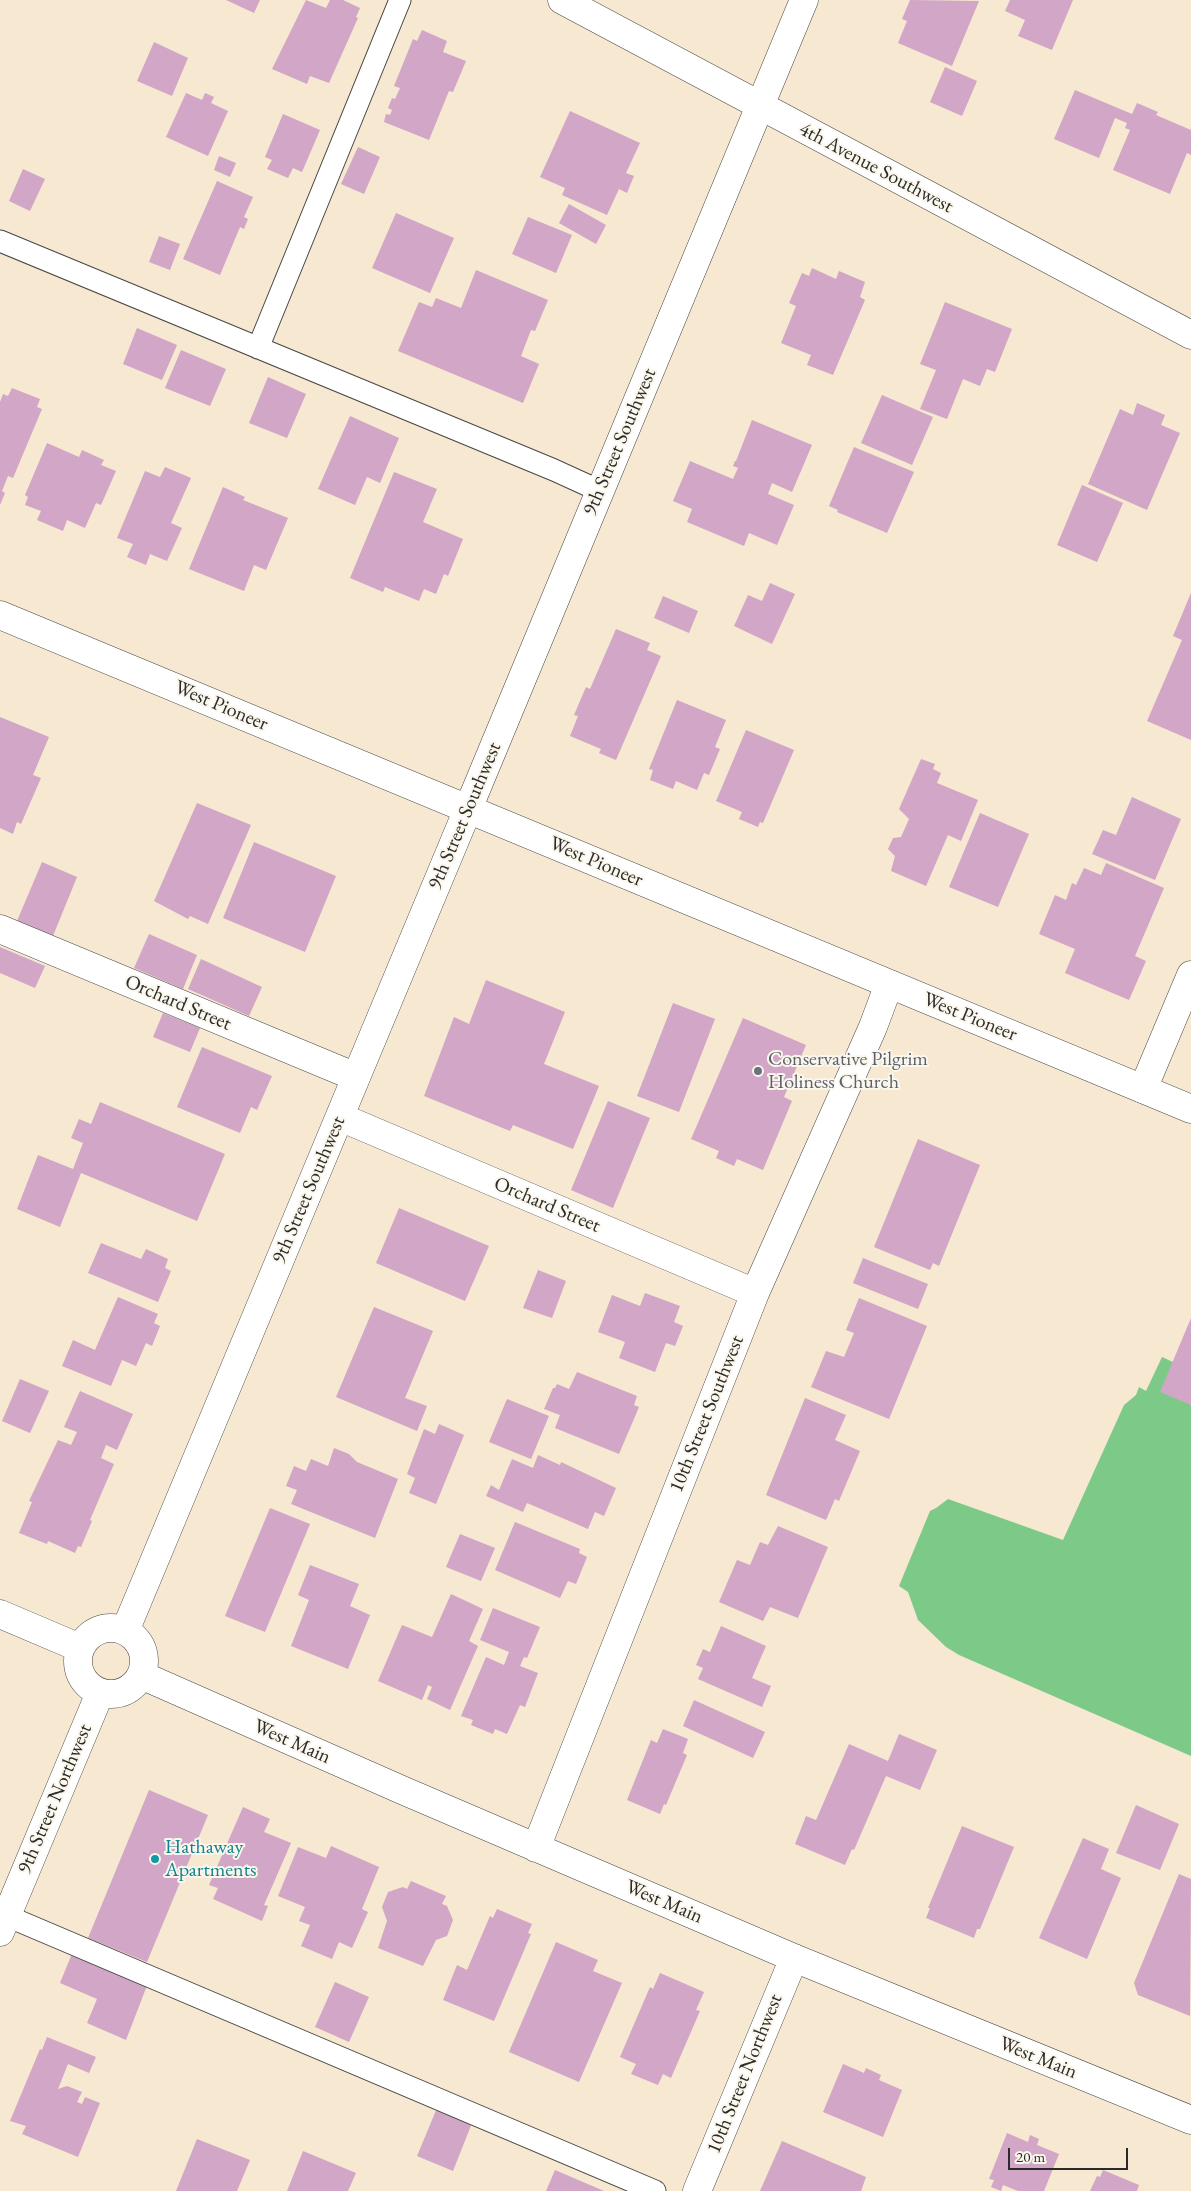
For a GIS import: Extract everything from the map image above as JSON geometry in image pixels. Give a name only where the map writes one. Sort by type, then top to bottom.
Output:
[{"type":"street","name":"4th Avenue Southwest","points":[[562,0],[1191,335]]},
{"type":"street","name":"9th Street Southwest","points":[[124,1632],[804,0]]},
{"type":"street","name":"West Pioneer","points":[[0,615],[1191,1109]]},
{"type":"street","name":"Orchard Street","points":[[0,929],[356,1077]]},
{"type":"street","points":[[1143,1089],[1191,975]]},
{"type":"street","name":"10th Street Southwest","points":[[536,1848],[755,1293],[873,1028],[889,984]]},
{"type":"street","name":"Orchard Street","points":[[340,1117],[755,1293]]},
{"type":"street","points":[[0,1614],[80,1648]]},
{"type":"street","points":[[112,1628],[124,1632],[135,1639],[142,1650],[144,1663],[141,1675],[124,1692],[116,1694],[100,1693],[88,1686],[80,1675],[77,1661],[80,1648],[88,1637],[98,1630],[112,1628]]},
{"type":"street","name":"West Main","points":[[141,1675],[536,1848],[794,1958],[1191,2120]]},
{"type":"street","name":"9th Street Northwest","points":[[3,1924],[100,1693]]},
{"type":"street","name":"10th Street Northwest","points":[[698,2191],[794,1958]]},
{"type":"lane","points":[[258,348],[400,0]]},
{"type":"lane","points":[[0,241],[554,470],[600,491]]},
{"type":"lane","points":[[3,1924],[655,2191]]},
{"type":"green space","points":[[1162,1357],[1173,1362],[1191,1405],[1191,1756],[959,1655],[946,1647],[918,1620],[908,1592],[899,1586],[930,1511],[948,1499],[1063,1540],[1124,1405],[1136,1395],[1139,1387],[1146,1391]]},
{"type":"building","points":[[226,0],[260,0],[254,13]]},
{"type":"building","points":[[306,0],[326,8],[330,0],[343,0],[360,8],[356,17],[358,18],[329,83],[310,76],[307,84],[272,69]]},
{"type":"building","points":[[910,0],[979,1],[952,66],[898,43],[907,21],[902,19]]},
{"type":"building","points":[[1010,0],[1073,0],[1052,50],[1018,36],[1025,20],[1005,11]]},
{"type":"building","points":[[422,30],[447,41],[443,52],[466,61],[453,92],[449,91],[429,140],[384,122],[386,114],[390,115],[392,110],[388,108],[392,98],[395,99],[400,88],[394,86],[413,39],[417,41]]},
{"type":"building","points":[[154,42],[188,58],[172,96],[137,81]]},
{"type":"building","points":[[945,67],[977,81],[962,116],[930,102]]},
{"type":"building","points":[[1075,90],[1132,114],[1137,103],[1158,112],[1156,115],[1191,130],[1191,155],[1187,153],[1170,194],[1113,170],[1130,130],[1125,128],[1127,123],[1115,118],[1099,158],[1054,139]]},
{"type":"building","points":[[186,93],[202,100],[205,93],[214,97],[211,103],[228,111],[208,156],[166,137]]},
{"type":"building","points":[[570,111],[640,143],[626,173],[634,176],[627,193],[619,189],[607,215],[562,195],[565,188],[540,177]]},
{"type":"building","points":[[283,114],[320,130],[302,172],[293,168],[288,178],[267,169],[272,160],[265,157]]},
{"type":"building","points":[[358,147],[380,157],[364,194],[341,184]]},
{"type":"building","points":[[219,156],[236,163],[230,177],[214,170]]},
{"type":"building","points":[[23,169],[45,179],[30,211],[9,201]]},
{"type":"building","points":[[217,181],[253,197],[244,217],[248,219],[244,229],[240,227],[220,275],[183,259]]},
{"type":"building","points":[[569,204],[606,225],[596,244],[559,223]]},
{"type":"building","points":[[396,213],[454,238],[430,293],[372,268]]},
{"type":"building","points":[[528,217],[572,235],[556,273],[512,254]]},
{"type":"building","points":[[159,236],[180,244],[170,270],[149,262]]},
{"type":"building","points":[[812,268],[836,279],[839,271],[865,282],[860,297],[865,300],[833,375],[807,365],[811,355],[781,343],[796,306],[789,303],[802,273],[809,276]]},
{"type":"building","points":[[476,270],[548,300],[535,331],[531,330],[521,356],[539,364],[523,403],[398,351],[419,302],[432,307],[436,298],[461,308]]},
{"type":"building","points":[[945,302],[1012,329],[995,372],[987,369],[980,386],[963,379],[947,419],[920,409],[936,370],[920,364]]},
{"type":"building","points":[[137,328],[177,345],[162,380],[123,364]]},
{"type":"building","points":[[181,350],[226,369],[210,406],[165,388]]},
{"type":"building","points":[[268,377],[306,394],[287,438],[249,423]]},
{"type":"building","points":[[12,388],[40,399],[37,407],[42,409],[13,478],[8,476],[2,491],[5,493],[0,505],[0,402],[3,394],[8,396]]},
{"type":"building","points":[[882,395],[933,417],[912,465],[861,443]]},
{"type":"building","points":[[1137,403],[1165,415],[1161,425],[1180,433],[1147,510],[1088,484],[1120,409],[1133,415]]},
{"type":"building","points":[[350,416],[399,438],[380,483],[367,477],[355,505],[318,489]]},
{"type":"building","points":[[752,420],[812,445],[792,492],[772,483],[768,494],[794,505],[777,545],[749,533],[744,546],[687,522],[692,509],[673,501],[690,461],[733,479],[738,468],[733,466]]},
{"type":"building","points":[[47,443],[79,457],[82,450],[104,460],[101,465],[116,471],[101,505],[96,503],[85,528],[67,520],[63,531],[37,520],[41,511],[25,505],[28,497],[25,495]]},
{"type":"building","points":[[854,447],[914,472],[887,533],[837,512],[838,510],[829,506]]},
{"type":"building","points":[[165,467],[191,478],[171,523],[182,528],[167,561],[150,554],[146,565],[127,557],[133,544],[117,538],[145,471],[160,477]]},
{"type":"building","points":[[394,472],[437,489],[423,522],[463,539],[448,576],[444,574],[436,594],[424,589],[419,601],[385,587],[383,592],[350,578]]},
{"type":"building","points":[[1082,485],[1123,503],[1097,562],[1057,545]]},
{"type":"building","points":[[223,487],[245,497],[243,500],[288,518],[266,570],[254,565],[244,591],[189,569]]},
{"type":"building","points":[[770,583],[795,594],[772,644],[734,626],[748,595],[762,601]]},
{"type":"building","points":[[1191,593],[1191,740],[1147,721],[1182,640],[1173,636]]},
{"type":"building","points":[[663,596],[698,611],[689,633],[654,618]]},
{"type":"building","points":[[616,629],[650,643],[647,650],[661,656],[616,760],[599,753],[601,749],[570,736],[578,716],[574,715],[586,687],[590,689]]},
{"type":"building","points":[[677,700],[726,720],[715,747],[720,749],[709,775],[704,773],[697,790],[676,781],[673,789],[650,780],[653,770],[649,769]]},
{"type":"building","points":[[0,717],[49,737],[33,775],[41,778],[21,824],[17,822],[13,834],[0,828]]},
{"type":"building","points":[[746,730],[794,750],[763,823],[760,822],[758,827],[739,819],[742,812],[716,801]]},
{"type":"building","points":[[921,759],[935,764],[933,769],[941,773],[937,783],[978,800],[961,841],[948,835],[926,886],[891,871],[895,856],[888,849],[893,838],[901,837],[909,819],[899,809]]},
{"type":"building","points":[[1132,797],[1181,819],[1155,880],[1092,854],[1103,830],[1116,835]]},
{"type":"building","points":[[197,803],[251,825],[208,924],[190,916],[188,919],[154,901]]},
{"type":"building","points":[[980,813],[1029,834],[998,907],[949,887]]},
{"type":"building","points":[[254,842],[336,876],[305,952],[223,918]]},
{"type":"building","points":[[42,862],[77,877],[53,936],[17,921]]},
{"type":"building","points":[[1106,863],[1164,888],[1135,956],[1146,961],[1129,1000],[1065,973],[1075,949],[1039,934],[1055,895],[1066,900],[1072,883],[1076,885],[1084,868],[1101,875]]},
{"type":"building","points":[[149,934],[197,955],[183,989],[134,968]]},
{"type":"building","points":[[0,947],[45,966],[35,988],[0,973]]},
{"type":"building","points":[[201,959],[262,987],[249,1016],[188,989]]},
{"type":"building","points":[[486,980],[565,1012],[544,1064],[599,1086],[573,1149],[513,1125],[510,1131],[424,1096],[454,1017],[469,1024]]},
{"type":"building","points":[[673,1003],[715,1019],[679,1112],[637,1096]]},
{"type":"building","points":[[163,1013],[200,1028],[190,1052],[153,1037]]},
{"type":"building","name":"Conservative Pilgrim Holiness Church","points":[[743,1018],[806,1045],[784,1097],[792,1101],[763,1170],[737,1159],[734,1166],[716,1158],[719,1151],[691,1139]]},
{"type":"building","points":[[202,1047],[272,1076],[257,1110],[251,1107],[240,1133],[177,1107]]},
{"type":"building","points":[[608,1101],[650,1118],[613,1208],[571,1190]]},
{"type":"building","points":[[100,1102],[225,1154],[197,1221],[81,1173],[60,1227],[17,1209],[38,1155],[73,1169],[83,1143],[71,1138],[79,1119],[91,1124]]},
{"type":"building","points":[[918,1139],[980,1165],[939,1266],[933,1263],[930,1270],[874,1247]]},
{"type":"building","points":[[399,1208],[489,1246],[465,1301],[376,1263]]},
{"type":"building","points":[[101,1243],[141,1259],[146,1249],[168,1259],[165,1268],[171,1271],[158,1302],[88,1273]]},
{"type":"building","points":[[863,1258],[928,1284],[918,1309],[853,1283]]},
{"type":"building","points":[[538,1270],[566,1281],[552,1318],[523,1308]]},
{"type":"building","points":[[645,1293],[680,1306],[674,1322],[683,1326],[675,1346],[666,1343],[655,1372],[619,1358],[625,1342],[598,1332],[612,1295],[640,1306]]},
{"type":"building","points":[[118,1297],[158,1314],[154,1323],[160,1326],[152,1346],[146,1343],[136,1366],[122,1360],[111,1386],[62,1366],[73,1340],[95,1350]]},
{"type":"building","points":[[859,1298],[927,1326],[889,1419],[811,1387],[826,1351],[844,1357],[854,1333],[846,1330]]},
{"type":"building","points":[[374,1307],[433,1331],[405,1398],[427,1406],[417,1431],[336,1397]]},
{"type":"building","points":[[1191,1318],[1191,1405],[1160,1392]]},
{"type":"building","points":[[577,1372],[637,1396],[634,1405],[639,1407],[619,1454],[555,1428],[560,1415],[544,1409],[553,1388],[557,1384],[569,1389]]},
{"type":"building","points":[[20,1379],[49,1391],[30,1433],[2,1421]]},
{"type":"building","points":[[80,1391],[133,1414],[117,1450],[106,1445],[101,1458],[114,1464],[90,1520],[92,1521],[81,1547],[78,1546],[75,1553],[48,1541],[47,1544],[19,1533],[32,1502],[29,1501],[58,1440],[71,1445],[77,1432],[64,1427]]},
{"type":"building","points":[[805,1398],[846,1415],[835,1440],[860,1451],[839,1501],[835,1499],[826,1520],[766,1495]]},
{"type":"building","points":[[507,1399],[549,1416],[531,1459],[489,1442]]},
{"type":"building","points":[[439,1424],[464,1435],[436,1504],[409,1493],[415,1478],[407,1474],[424,1429],[435,1434]]},
{"type":"building","points":[[334,1448],[349,1454],[357,1462],[398,1479],[375,1538],[291,1504],[297,1490],[286,1486],[294,1466],[306,1471],[311,1459],[328,1466]]},
{"type":"building","points":[[538,1455],[560,1465],[561,1462],[616,1488],[604,1516],[595,1512],[588,1529],[527,1503],[523,1512],[486,1496],[491,1485],[499,1490],[512,1459],[533,1468]]},
{"type":"building","points":[[270,1508],[310,1524],[265,1632],[225,1616]]},
{"type":"building","points":[[515,1522],[580,1549],[579,1553],[587,1557],[576,1584],[568,1581],[560,1598],[495,1570]]},
{"type":"building","points":[[778,1526],[828,1547],[798,1618],[770,1607],[763,1621],[719,1602],[737,1560],[750,1565],[760,1542],[768,1545]]},
{"type":"building","points":[[460,1534],[495,1548],[481,1581],[446,1567]]},
{"type":"building","points":[[310,1565],[359,1584],[350,1606],[370,1615],[348,1669],[291,1646],[309,1600],[298,1595]]},
{"type":"building","points":[[451,1594],[483,1609],[469,1641],[478,1646],[450,1710],[427,1699],[432,1687],[428,1685],[422,1700],[378,1681],[402,1625],[432,1637]]},
{"type":"building","points":[[493,1608],[540,1627],[527,1658],[524,1657],[520,1666],[538,1673],[525,1707],[520,1705],[507,1734],[495,1729],[493,1734],[471,1725],[473,1720],[461,1716],[486,1657],[504,1665],[509,1652],[480,1640]]},
{"type":"building","points":[[721,1626],[766,1646],[752,1678],[771,1686],[762,1707],[698,1679],[703,1668],[696,1665],[703,1649],[710,1652]]},
{"type":"building","points":[[694,1700],[765,1732],[753,1758],[683,1726]]},
{"type":"building","points":[[663,1729],[688,1739],[683,1753],[687,1755],[666,1805],[664,1804],[660,1814],[627,1800],[651,1740],[657,1743]]},
{"type":"building","points":[[899,1734],[937,1750],[920,1790],[886,1776],[854,1850],[852,1849],[845,1865],[795,1844],[806,1816],[816,1820],[849,1744],[888,1761]]},
{"type":"building","name":"Hathaway Apartments","points":[[149,1790],[208,1815],[147,1962],[88,1938]]},
{"type":"building","points":[[1136,1805],[1179,1824],[1160,1870],[1116,1853]]},
{"type":"building","points":[[243,1807],[270,1819],[264,1832],[291,1843],[264,1905],[268,1906],[262,1921],[213,1899],[218,1888],[209,1885]]},
{"type":"building","points":[[962,1826],[1014,1847],[980,1929],[977,1929],[974,1938],[926,1918],[930,1908],[928,1908]]},
{"type":"building","points":[[1083,1838],[1109,1849],[1101,1869],[1121,1878],[1087,1959],[1039,1938]]},
{"type":"building","points":[[331,1846],[379,1867],[362,1909],[368,1912],[352,1948],[339,1942],[332,1959],[301,1946],[310,1925],[299,1921],[305,1907],[278,1896],[298,1847],[326,1858]]},
{"type":"building","points":[[1179,1874],[1191,1879],[1190,2016],[1138,1995],[1134,1983]]},
{"type":"building","points":[[411,1881],[446,1896],[442,1904],[447,1906],[453,1920],[447,1936],[436,1940],[423,1966],[378,1948],[387,1921],[382,1907],[388,1892],[403,1887],[407,1889]]},
{"type":"building","points":[[497,1909],[532,1924],[528,1933],[531,1934],[494,2021],[443,2000],[457,1965],[467,1970],[490,1916],[493,1918]]},
{"type":"building","points":[[556,1942],[598,1960],[593,1971],[622,1983],[579,2082],[509,2052]]},
{"type":"building","points":[[73,1951],[148,1983],[126,2040],[87,2023],[97,1999],[60,1983]]},
{"type":"building","points":[[660,1973],[704,1992],[696,2010],[700,2011],[671,2078],[663,2074],[658,2085],[631,2074],[636,2064],[620,2057],[650,1987],[653,1989]]},
{"type":"building","points":[[335,1982],[369,1997],[349,2042],[315,2027]]},
{"type":"building","points":[[47,2037],[96,2057],[89,2073],[68,2064],[58,2089],[67,2086],[82,2092],[77,2102],[82,2104],[85,2097],[100,2103],[78,2157],[22,2134],[26,2126],[10,2121],[40,2049],[42,2050]]},
{"type":"building","points":[[843,2064],[864,2073],[866,2068],[881,2075],[879,2080],[902,2090],[883,2137],[823,2112]]},
{"type":"building","points":[[437,2108],[472,2123],[453,2171],[417,2156]]},
{"type":"building","points":[[1007,2133],[1028,2142],[1030,2135],[1039,2139],[1037,2145],[1059,2154],[1044,2191],[1018,2191],[1003,2185],[1001,2191],[991,2187],[994,2180],[989,2179]]},
{"type":"building","points":[[197,2139],[250,2160],[237,2191],[176,2191]]},
{"type":"building","points":[[782,2141],[866,2177],[861,2191],[760,2191]]},
{"type":"building","points":[[303,2151],[356,2173],[348,2191],[287,2191]]},
{"type":"building","points":[[555,2170],[604,2191],[546,2191]]},
{"type":"building","points":[[1103,2170],[1139,2185],[1137,2191],[1090,2191],[1097,2176],[1100,2177]]},
{"type":"place","name":"Conservative Pilgrim Holiness Church","points":[[758,1071]]},
{"type":"place","name":"Hathaway Apartments","points":[[155,1859]]}]
